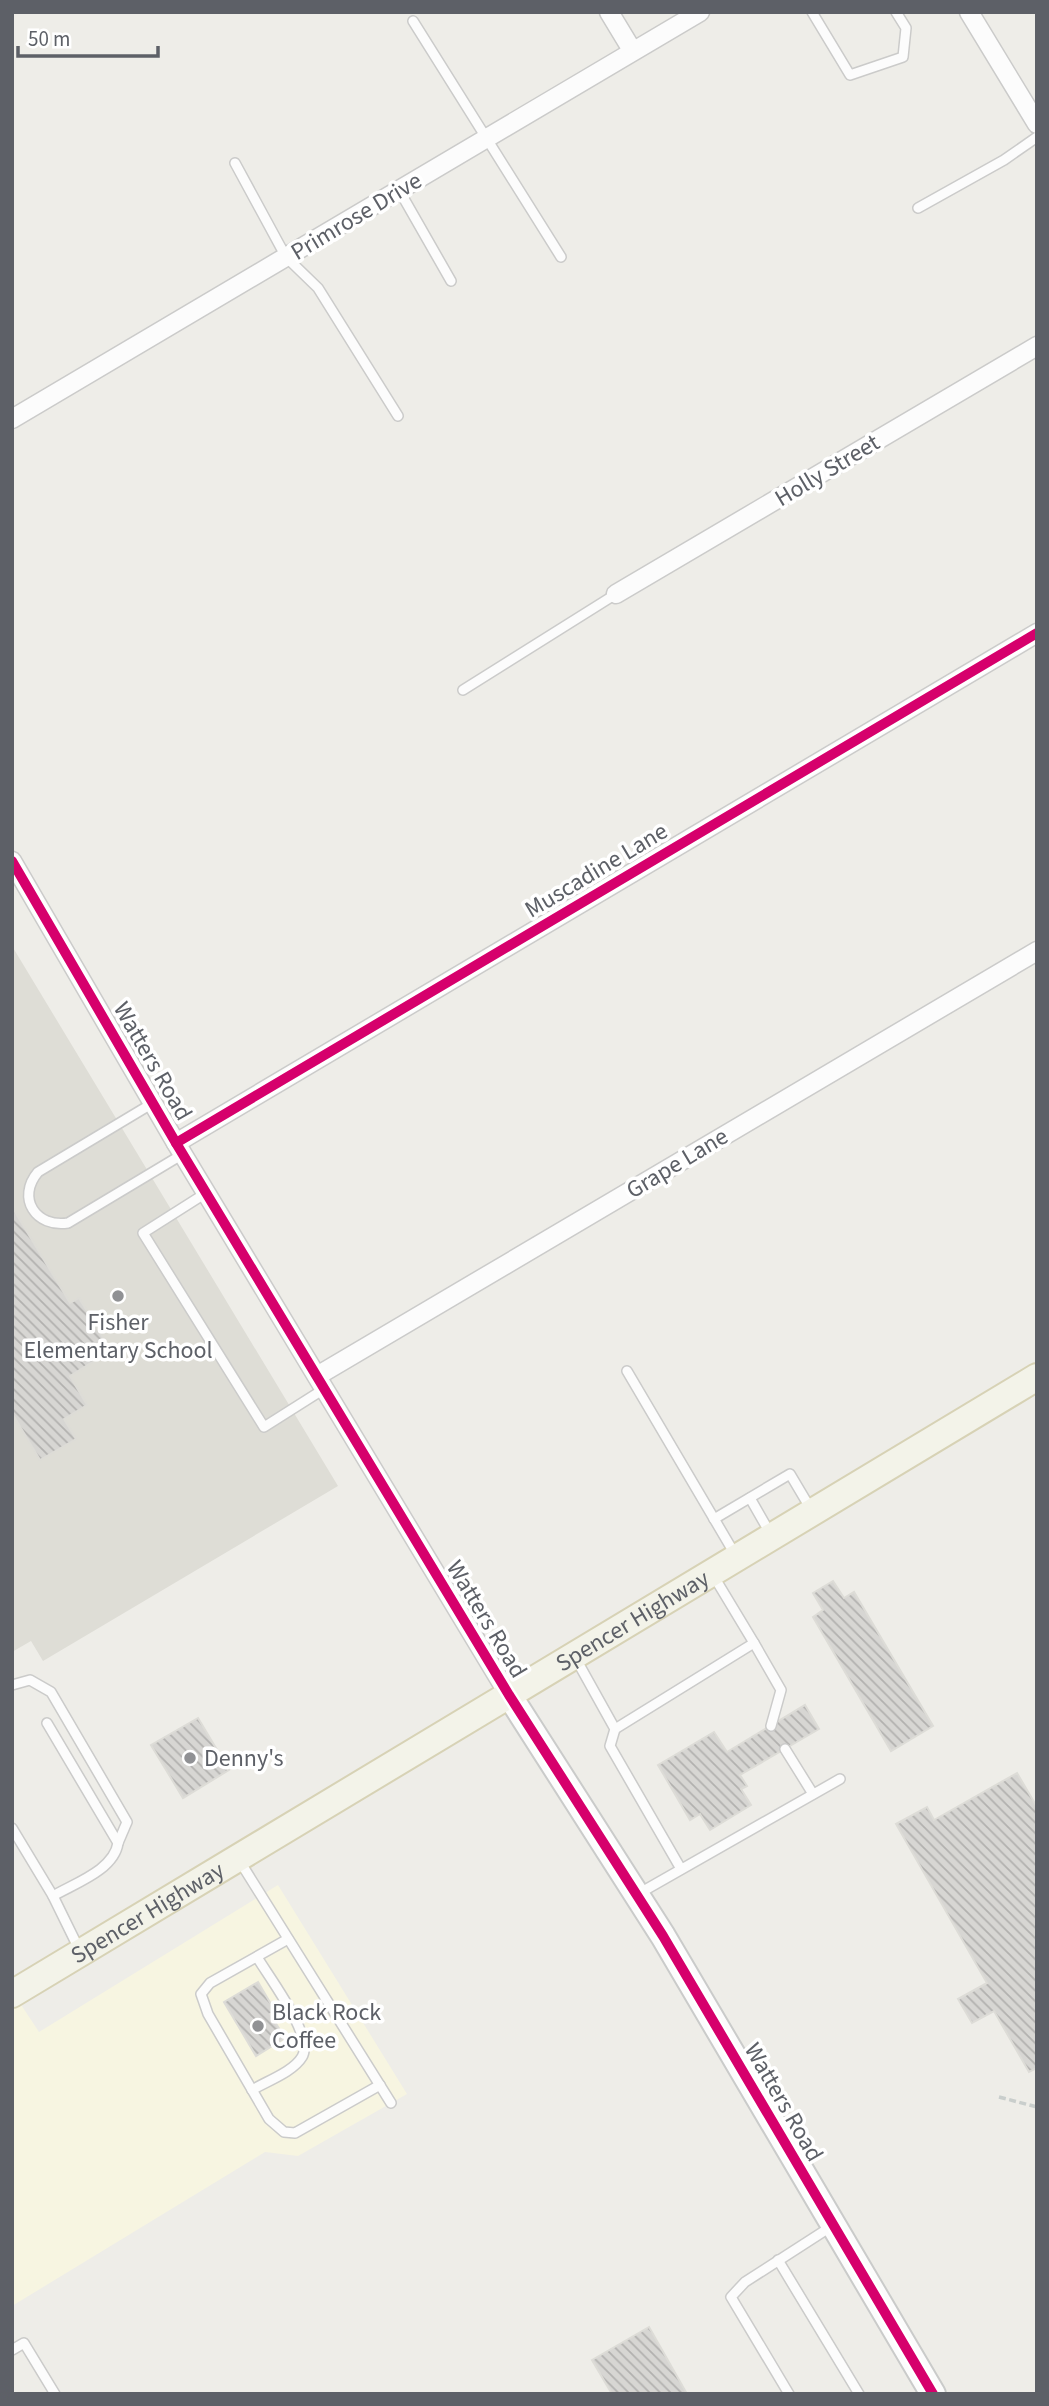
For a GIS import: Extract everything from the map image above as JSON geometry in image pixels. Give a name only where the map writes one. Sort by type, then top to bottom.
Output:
[{"type":"main road","name":"Spencer Highway","points":[[12,1994],[1037,1377]]},
{"type":"street","points":[[609,12],[632,50]]},
{"type":"street","name":"Primrose Drive","points":[[12,419],[700,12]]},
{"type":"street","points":[[969,12],[1037,124]]},
{"type":"street","name":"Holly Street","points":[[616,594],[1037,346]]},
{"type":"street","name":"Muscadine Lane","points":[[179,1148],[1037,633]]},
{"type":"street","name":"Watters Road","points":[[12,861],[206,1194],[509,1695],[636,1895],[933,2394]]},
{"type":"street","name":"Grape Lane","points":[[321,1382],[1037,951]]},
{"type":"lane","points":[[812,12],[850,75],[903,57],[906,28],[896,12]]},
{"type":"lane","points":[[413,21],[561,257]]},
{"type":"lane","points":[[918,208],[1004,160],[1037,137]]},
{"type":"lane","points":[[235,163],[286,257],[318,288],[398,415]]},
{"type":"lane","points":[[399,190],[451,281]]},
{"type":"lane","points":[[463,690],[616,594]]},
{"type":"lane","points":[[153,1103],[38,1172],[29,1188],[30,1206],[42,1220],[68,1223],[179,1148]]},
{"type":"lane","points":[[206,1194],[143,1233],[264,1427],[321,1382]]},
{"type":"lane","points":[[627,1371],[737,1558]]},
{"type":"lane","points":[[714,1520],[790,1474],[812,1512]]},
{"type":"lane","points":[[750,1498],[772,1536]]},
{"type":"lane","points":[[712,1572],[781,1690],[771,1726]]},
{"type":"lane","points":[[681,1869],[610,1746],[615,1729],[754,1643]]},
{"type":"lane","points":[[573,1656],[615,1729]]},
{"type":"lane","points":[[12,1685],[30,1680],[51,1692],[127,1822],[116,1854],[106,1866],[53,1896]]},
{"type":"lane","points":[[47,1723],[118,1843]]},
{"type":"lane","points":[[785,1748],[813,1794]]},
{"type":"lane","points":[[636,1895],[840,1779]]},
{"type":"lane","points":[[12,1828],[53,1896],[80,1953]]},
{"type":"lane","points":[[238,1858],[391,2103]]},
{"type":"lane","points":[[288,1939],[209,1983],[201,1994],[208,2014],[269,2119],[284,2132],[295,2133],[380,2085]]},
{"type":"lane","points":[[252,2090],[296,2064],[305,2050],[299,2027],[257,1956]]},
{"type":"lane","points":[[789,2394],[731,2297],[745,2282],[833,2225]]},
{"type":"lane","points":[[778,2260],[859,2394]]},
{"type":"lane","points":[[12,2350],[24,2343],[55,2394]]},
{"type":"path","points":[[999,2097],[1037,2107]]},
{"type":"shaded area","name":"Fisher Elementary School","points":[[12,946],[338,1486],[43,1661],[31,1641],[12,1652]]},
{"type":"shaded area","points":[[278,1885],[407,2094],[298,2156],[265,2152],[12,2306],[12,1991],[39,2032]]},
{"type":"building","points":[[12,1207],[70,1303],[79,1298],[106,1343],[97,1348],[102,1356],[70,1376],[87,1405],[64,1419],[76,1439],[40,1460],[12,1413]]},
{"type":"building","points":[[833,1581],[844,1598],[854,1592],[933,1726],[891,1751],[813,1617],[823,1610],[813,1593]]},
{"type":"building","points":[[805,1705],[819,1729],[740,1775],[747,1786],[741,1789],[751,1805],[710,1830],[700,1814],[690,1820],[658,1765],[714,1732],[727,1752]]},
{"type":"building","name":"Denny's","points":[[198,1718],[229,1770],[183,1798],[151,1745]]},
{"type":"building","points":[[1017,1773],[1037,1807],[1037,2068],[1029,2072],[994,2011],[972,2023],[958,1999],[987,1983],[896,1824],[927,1807],[934,1820]]},
{"type":"building","name":"Black Rock Coffee","points":[[258,1982],[275,2011],[270,2014],[285,2038],[256,2056],[224,2002]]},
{"type":"building","points":[[649,2327],[687,2394],[612,2394],[592,2360]]},
{"type":"cycle path","points":[[176,1143],[1037,633]]},
{"type":"cycle path","points":[[12,861],[176,1143],[509,1695],[663,1936],[933,2394]]},
{"type":"place","name":"Fisher Elementary School","points":[[118,1296]]},
{"type":"place","name":"Denny's","points":[[190,1758]]},
{"type":"place","name":"Black Rock Coffee","points":[[258,2026]]}]
